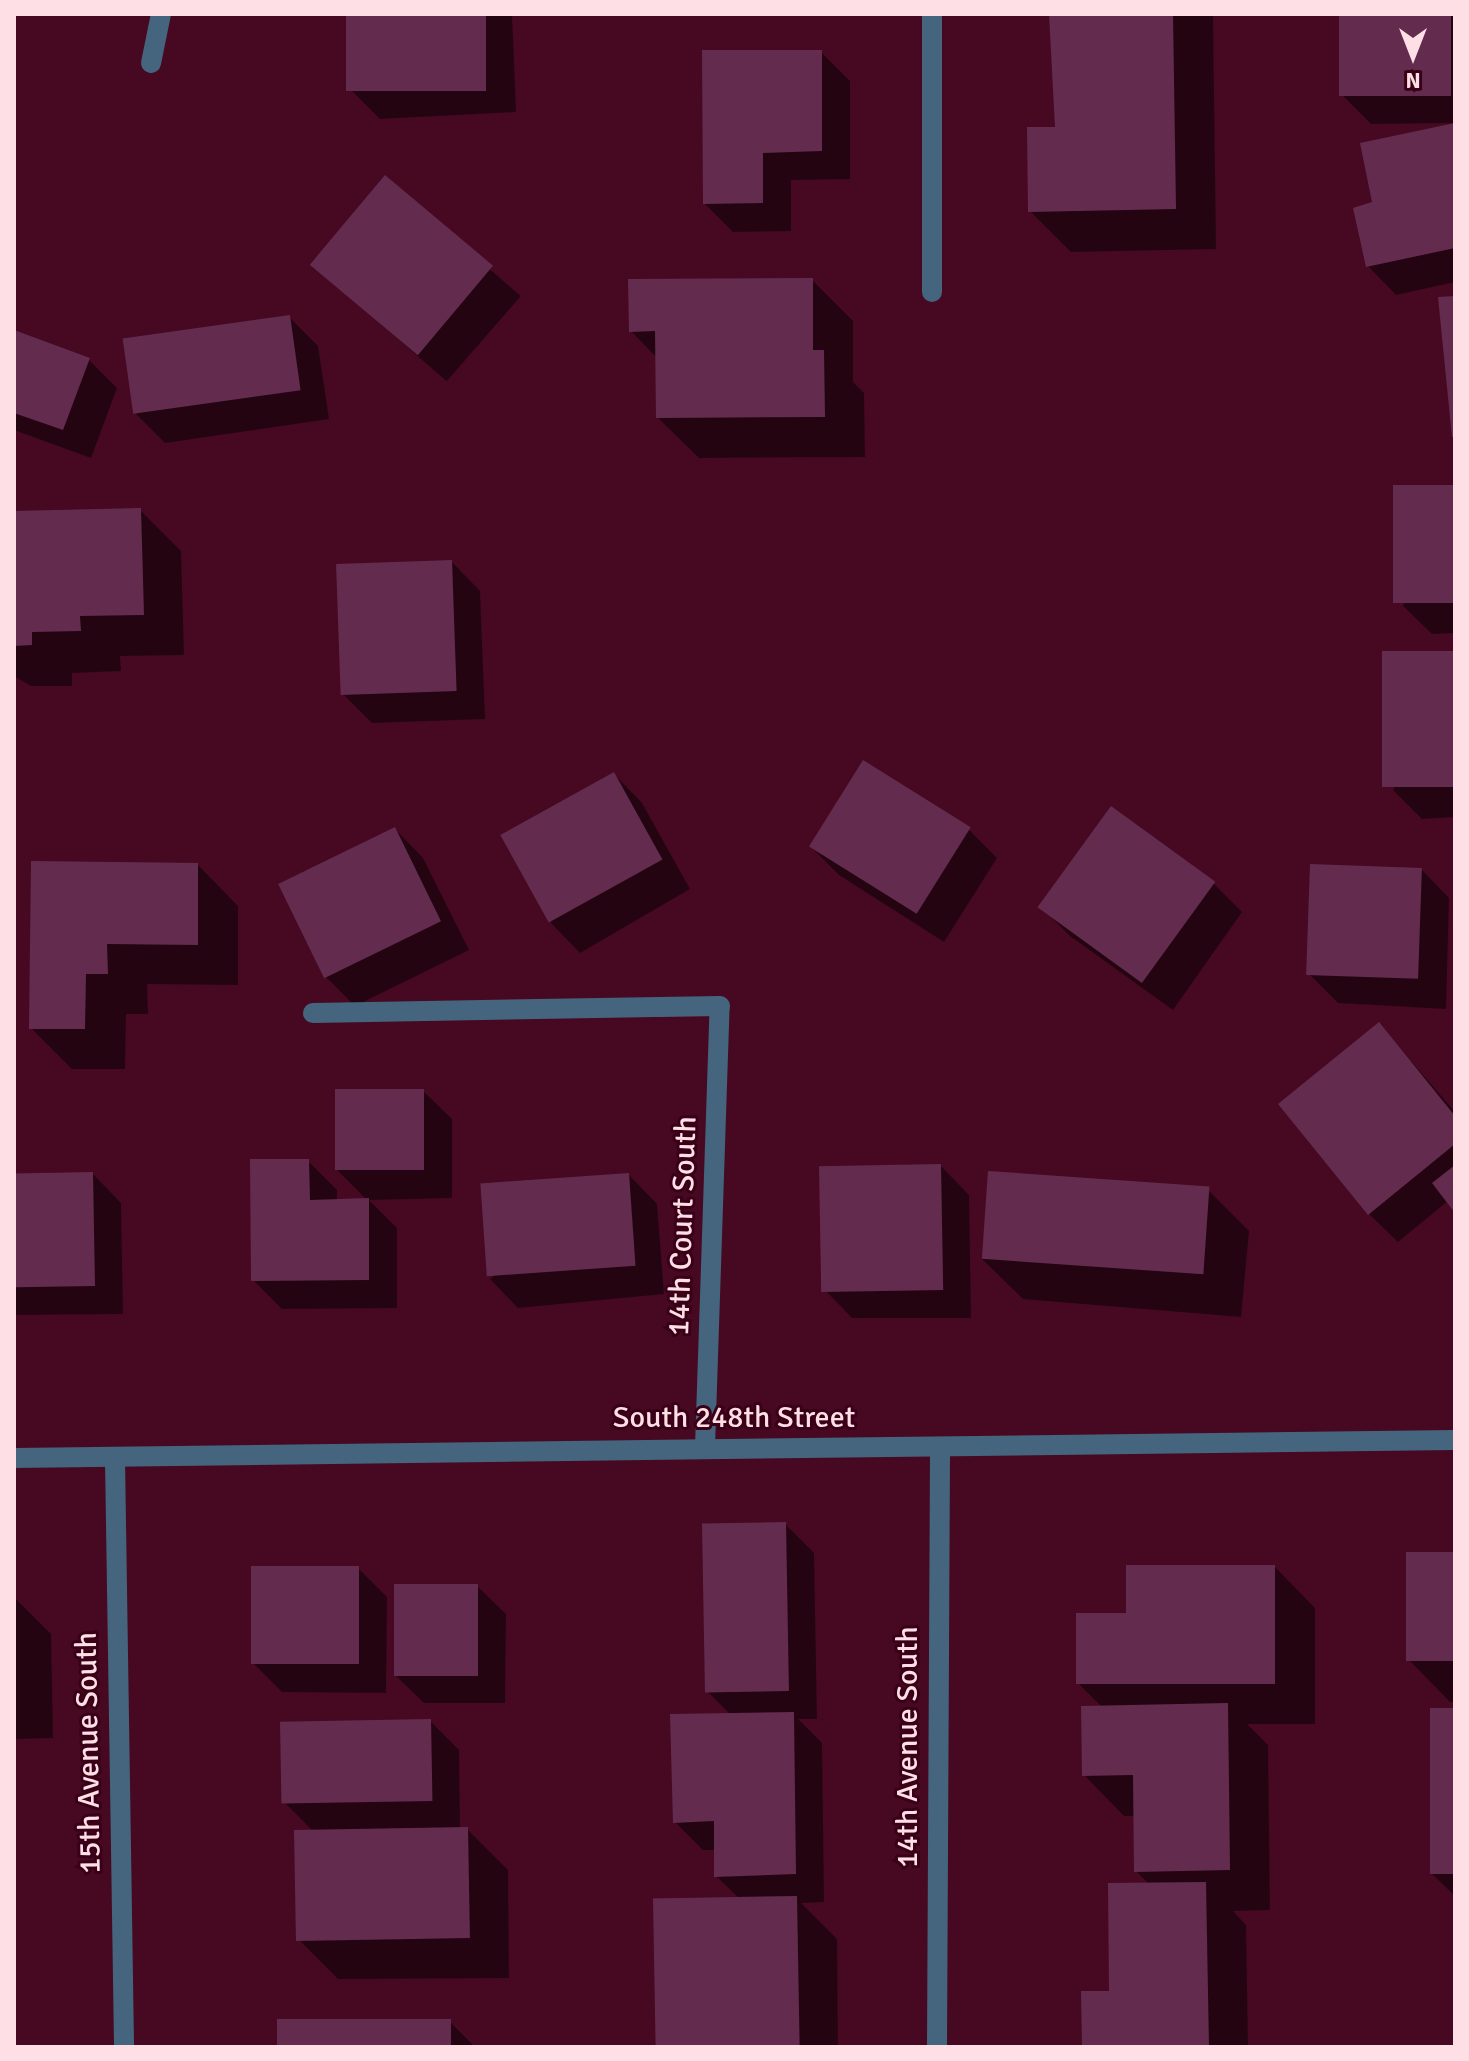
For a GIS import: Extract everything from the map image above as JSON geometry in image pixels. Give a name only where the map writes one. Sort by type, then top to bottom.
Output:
[{"type":"street","points":[[151,63],[161,14]]},
{"type":"street","points":[[932,14],[932,292]]},
{"type":"street","name":"14th Court South","points":[[313,1013],[720,1006],[705,1447]]},
{"type":"street","name":"South 248th Street","points":[[14,1458],[1455,1440]]},
{"type":"street","name":"14th Avenue South","points":[[937,2047],[940,1447]]},
{"type":"street","name":"15th Avenue South","points":[[115,1458],[124,2047]]},
{"type":"building","points":[[346,14],[486,14],[486,91],[346,91]]},
{"type":"building","points":[[1049,14],[1173,14],[1176,209],[1028,212],[1027,127],[1055,127]]},
{"type":"building","points":[[1339,14],[1451,14],[1451,96],[1339,96]]},
{"type":"building","points":[[702,50],[822,50],[822,151],[763,153],[763,203],[703,204]]},
{"type":"building","points":[[1455,123],[1455,248],[1366,267],[1353,208],[1372,202],[1360,143]]},
{"type":"building","points":[[385,175],[493,266],[418,355],[310,265]]},
{"type":"building","points":[[813,278],[813,350],[824,350],[825,417],[656,418],[655,331],[629,332],[628,279]]},
{"type":"building","points":[[1455,296],[1455,436],[1452,437],[1438,297]]},
{"type":"building","points":[[290,315],[301,390],[133,414],[123,339]]},
{"type":"building","points":[[14,330],[90,358],[63,430],[14,413]]},
{"type":"building","points":[[1393,485],[1455,485],[1455,603],[1393,603]]},
{"type":"building","points":[[141,508],[144,615],[80,616],[81,631],[32,632],[32,645],[14,646],[14,511]]},
{"type":"building","points":[[452,560],[457,691],[341,695],[336,564]]},
{"type":"building","points":[[1382,651],[1455,651],[1455,787],[1382,787]]},
{"type":"building","points":[[863,760],[971,827],[917,914],[809,847]]},
{"type":"building","points":[[614,772],[662,859],[549,922],[500,835]]},
{"type":"building","points":[[1111,806],[1215,882],[1142,983],[1038,907]]},
{"type":"building","points":[[395,827],[441,921],[324,978],[278,884]]},
{"type":"building","points":[[31,861],[198,863],[198,945],[107,944],[108,974],[86,974],[85,1029],[29,1029]]},
{"type":"building","points":[[1310,864],[1422,868],[1418,979],[1306,975]]},
{"type":"building","points":[[1379,1022],[1455,1116],[1455,1144],[1368,1215],[1278,1104]]},
{"type":"building","points":[[335,1089],[424,1089],[424,1170],[335,1170]]},
{"type":"building","points":[[250,1159],[309,1159],[310,1200],[369,1198],[369,1280],[251,1281]]},
{"type":"building","points":[[941,1164],[943,1290],[821,1292],[819,1166]]},
{"type":"building","points":[[1455,1165],[1455,1213],[1432,1183]]},
{"type":"building","points":[[988,1171],[1209,1186],[1203,1274],[982,1259]]},
{"type":"building","points":[[93,1172],[95,1286],[16,1287],[14,1173]]},
{"type":"building","points":[[629,1173],[635,1266],[487,1276],[480,1183]]},
{"type":"building","points":[[786,1522],[789,1691],[705,1692],[702,1523]]},
{"type":"building","points":[[1406,1552],[1455,1552],[1455,1661],[1406,1661]]},
{"type":"building","points":[[1126,1565],[1275,1565],[1275,1684],[1076,1684],[1076,1613],[1126,1613]]},
{"type":"building","points":[[251,1566],[359,1566],[359,1664],[251,1664]]},
{"type":"building","points":[[394,1584],[478,1584],[478,1676],[394,1676]]},
{"type":"building","points":[[1228,1703],[1230,1870],[1134,1872],[1133,1775],[1082,1776],[1081,1706]]},
{"type":"building","points":[[1430,1708],[1455,1708],[1455,1874],[1430,1874]]},
{"type":"building","points":[[794,1712],[796,1874],[714,1877],[714,1821],[673,1823],[670,1714]]},
{"type":"building","points":[[431,1719],[432,1801],[281,1804],[280,1722]]},
{"type":"building","points":[[468,1827],[470,1938],[296,1941],[294,1830]]},
{"type":"building","points":[[1206,1882],[1209,2047],[1082,2047],[1081,1991],[1109,1991],[1108,1883]]},
{"type":"building","points":[[797,1896],[800,2047],[656,2047],[653,1899]]},
{"type":"building","points":[[277,2019],[451,2019],[451,2047],[277,2047]]}]
